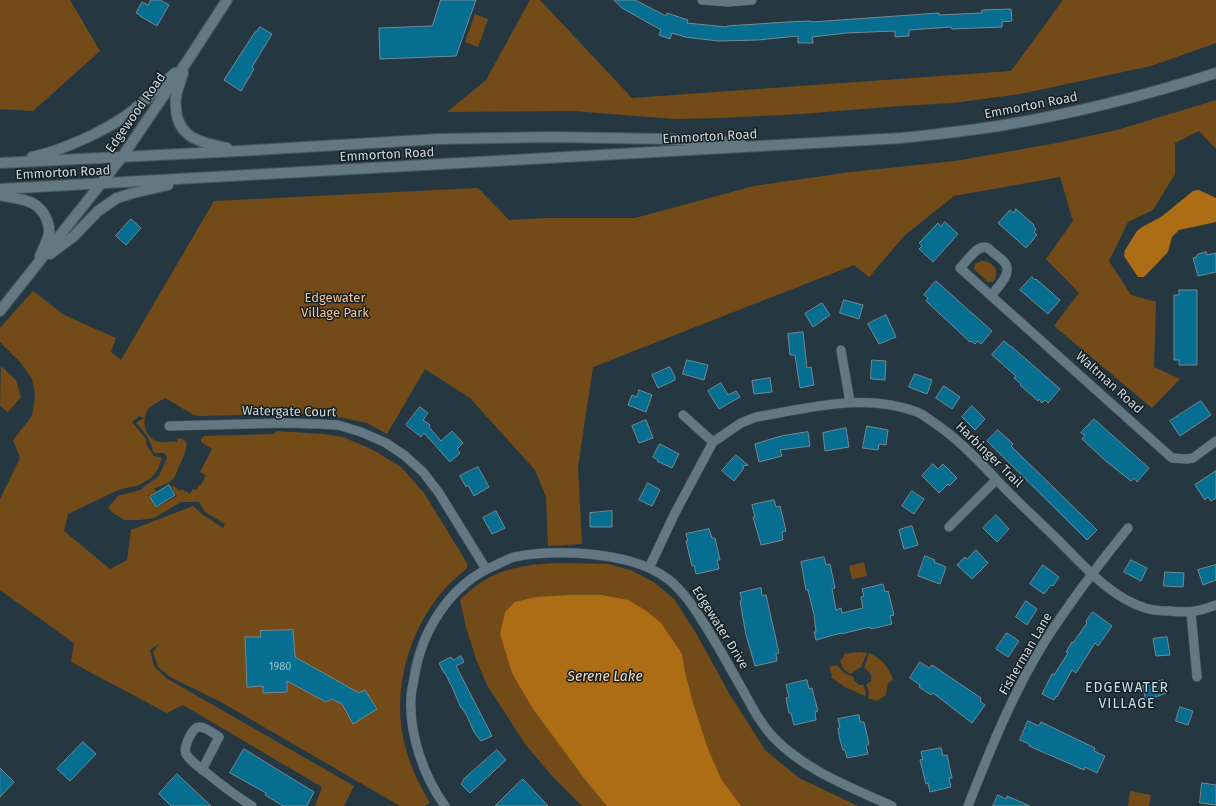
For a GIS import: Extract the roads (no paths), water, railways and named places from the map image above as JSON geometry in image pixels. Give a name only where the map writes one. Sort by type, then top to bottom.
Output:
[{"type":"main road","name":"Edgewood Road","points":[[0,310],[122,157],[227,0]]},
{"type":"main road","points":[[188,60],[175,98],[177,119],[182,128],[187,134],[205,143],[239,151]]},
{"type":"main road","points":[[0,163],[35,156],[94,135],[126,115],[188,60]]},
{"type":"main road","name":"Emmorton Road","points":[[0,189],[902,138],[1005,125],[1073,112],[1127,99],[1216,73]]},
{"type":"main road","name":"Emmorton Road","points":[[0,163],[439,139],[551,137],[720,141],[775,146]]},
{"type":"main road","points":[[39,262],[73,237],[98,211],[117,198],[196,178]]},
{"type":"main road","points":[[0,195],[27,200],[40,209],[45,217],[49,232],[39,262]]},
{"type":"street","points":[[702,0],[728,2],[752,0]]},
{"type":"street","name":"Waltman Road","points":[[991,296],[1006,277],[1007,270],[1005,264],[988,248],[980,247],[960,268],[991,296],[1172,458],[1193,458],[1216,441]]},
{"type":"street","points":[[841,350],[850,402]]},
{"type":"street","name":"Harbinger Trail","points":[[649,568],[713,442],[741,423],[756,417],[850,402],[876,403],[896,406],[918,412],[939,425],[970,452],[996,480],[1092,573],[1116,594],[1146,609],[1192,613],[1216,605]]},
{"type":"street","points":[[683,415],[713,442]]},
{"type":"street","name":"Watergate Court","points":[[169,426],[285,423],[338,425],[361,432],[386,443],[404,455],[423,472],[439,493],[486,569]]},
{"type":"street","points":[[949,528],[996,480]]},
{"type":"street","name":"Fisherman Lane","points":[[968,806],[991,750],[1025,677],[1045,641],[1092,573],[1128,528]]},
{"type":"street","name":"Edgewater Drive","points":[[445,806],[437,795],[421,758],[412,724],[411,698],[416,664],[429,630],[443,605],[464,584],[486,569],[513,558],[543,553],[571,553],[628,560],[649,568],[667,579],[690,601],[707,627],[758,718],[773,736],[807,766],[892,806]]},
{"type":"street","points":[[1192,613],[1197,677]]},
{"type":"street","points":[[202,770],[219,737],[201,727],[198,727],[194,729],[185,747],[185,752],[202,770],[230,792],[252,806]]},
{"type":"water","points":[[1199,190],[1216,198],[1216,222],[1179,230],[1172,237],[1168,252],[1144,277],[1138,277],[1124,256],[1125,250],[1137,231],[1161,217],[1193,191]]},
{"type":"water","name":"Serene Lake","points":[[602,595],[628,600],[645,610],[661,623],[682,654],[693,703],[708,749],[721,779],[741,806],[607,806],[587,782],[533,709],[512,673],[500,634],[505,612],[515,602],[536,597]]},
{"type":"district","name":"EDGEWATER VILLAGE","points":[[1127,696]]},
{"type":"park label","name":"Edgewater Village Park","points":[[335,306]]}]
